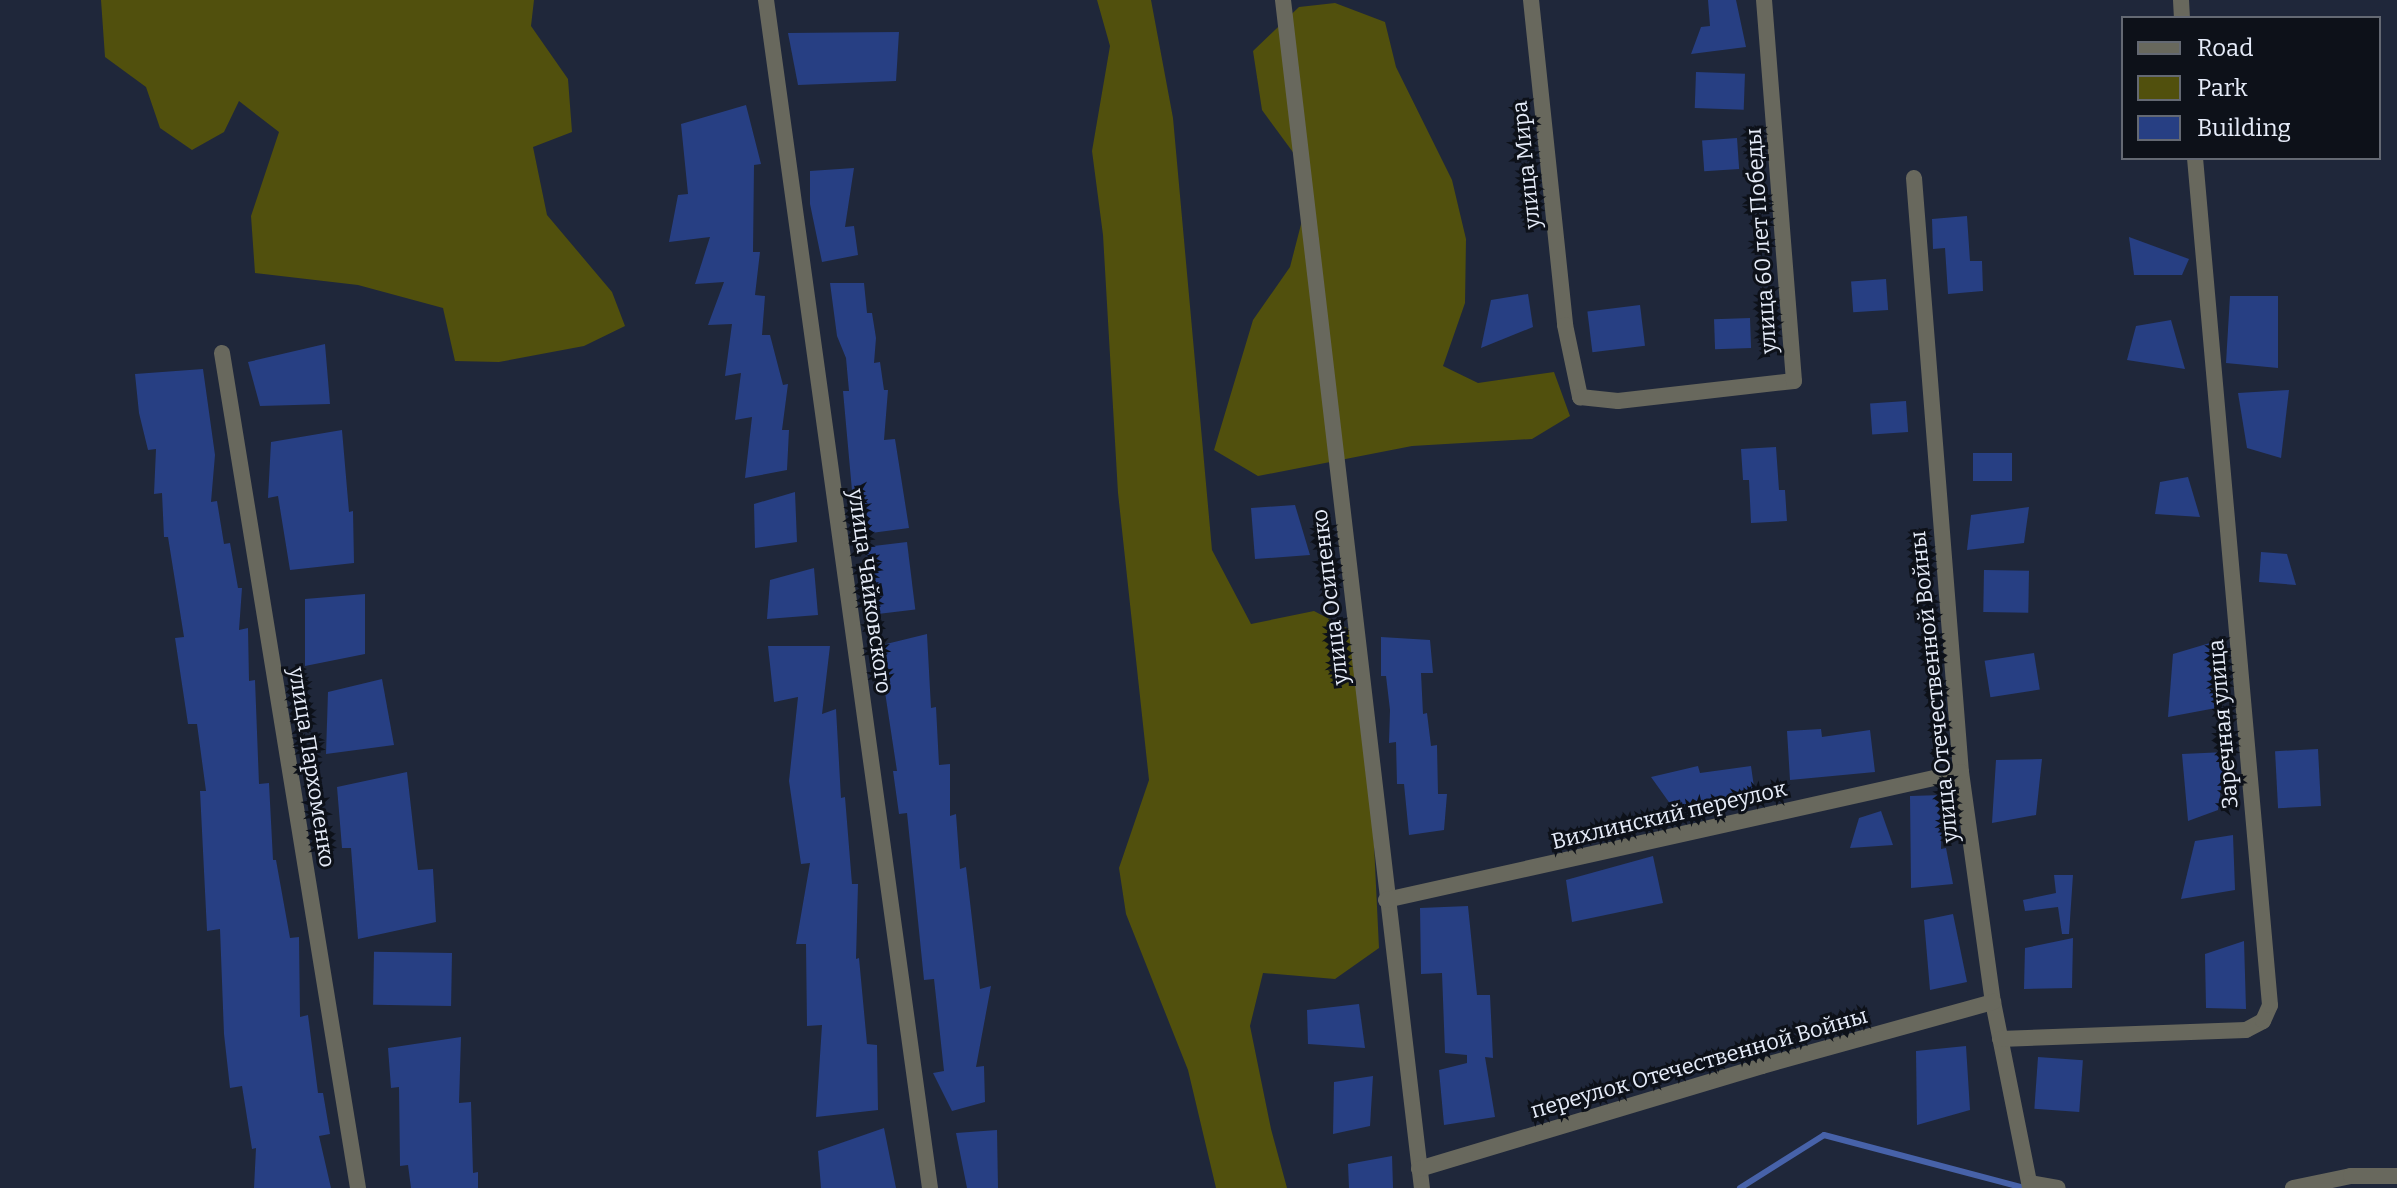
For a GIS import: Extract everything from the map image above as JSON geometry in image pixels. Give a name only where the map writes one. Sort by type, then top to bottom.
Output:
[{"type":"street","name":"улица Чайковского","points":[[766,0],[930,1188]]},
{"type":"street","name":"улица Осипенко","points":[[1283,0],[1422,1188]]},
{"type":"street","name":"улица Мира","points":[[1531,0],[1565,325]]},
{"type":"street","name":"улица 60 лет Победы","points":[[1565,325],[1580,397],[1618,401],[1794,381],[1764,0]]},
{"type":"street","name":"Заречная улица","points":[[2000,1039],[2246,1030],[2263,1021],[2270,1005],[2195,160]]},
{"type":"street","name":"улица Отечественной Войны","points":[[1914,178],[1961,772],[1993,1002],[2030,1186]]},
{"type":"street","name":"улица Пархоменко","points":[[222,353],[358,1188]]},
{"type":"street","name":"Вихлинский переулок","points":[[1386,900],[1961,772]]},
{"type":"street","name":"переулок Отечественной Войны","points":[[1419,1169],[1762,1066],[1993,1002]]},
{"type":"street","points":[[2293,1188],[2351,1176],[2397,1176]]},
{"type":"street","points":[[2030,1186],[2058,1188]]},
{"type":"green space","points":[[101,0],[534,0],[531,26],[568,79],[572,132],[533,147],[547,215],[612,292],[625,326],[584,346],[499,362],[455,361],[443,308],[358,285],[255,273],[251,216],[279,132],[239,101],[224,132],[192,150],[160,128],[146,87],[105,57]]},
{"type":"green space","points":[[1097,0],[1151,0],[1173,118],[1212,550],[1251,624],[1314,611],[1364,637],[1379,948],[1335,979],[1263,973],[1250,1026],[1271,1129],[1287,1188],[1216,1188],[1188,1070],[1126,914],[1119,868],[1149,780],[1118,493],[1103,235],[1092,151],[1110,46]]},
{"type":"green space","points":[[1335,3],[1385,22],[1396,67],[1452,180],[1466,239],[1465,303],[1443,366],[1478,383],[1554,372],[1570,416],[1532,439],[1412,446],[1258,476],[1214,450],[1253,320],[1290,267],[1306,205],[1295,155],[1262,110],[1253,51],[1299,7]]},
{"type":"building","points":[[1708,0],[1736,0],[1746,47],[1691,54],[1701,27],[1710,26]]},
{"type":"building","points":[[899,32],[896,81],[798,85],[788,33]]},
{"type":"building","points":[[1696,72],[1745,74],[1744,110],[1695,108]]},
{"type":"building","points":[[746,105],[761,164],[754,165],[753,252],[760,252],[755,295],[765,296],[762,335],[770,335],[783,385],[788,384],[782,430],[789,430],[787,470],[745,478],[752,417],[735,420],[741,373],[725,376],[732,324],[708,325],[724,282],[695,284],[710,237],[669,242],[678,195],[688,194],[681,124]]},
{"type":"building","points":[[1737,138],[1739,169],[1704,171],[1702,140]]},
{"type":"building","points":[[854,168],[845,227],[854,226],[858,255],[822,262],[810,204],[810,171]]},
{"type":"building","points":[[1967,216],[1970,261],[1982,261],[1983,291],[1948,294],[1945,248],[1933,249],[1932,219]]},
{"type":"building","points":[[2129,237],[2189,259],[2182,275],[2134,275]]},
{"type":"building","points":[[1886,279],[1888,310],[1853,312],[1851,281]]},
{"type":"building","points":[[830,283],[864,283],[867,313],[872,313],[876,338],[874,363],[880,362],[884,390],[888,390],[884,440],[895,439],[909,528],[856,535],[843,391],[849,391],[846,358],[837,336]]},
{"type":"building","points":[[1528,294],[1533,327],[1481,348],[1491,300]]},
{"type":"building","points":[[2230,296],[2278,296],[2278,368],[2226,363]]},
{"type":"building","points":[[1640,305],[1645,346],[1592,352],[1587,311]]},
{"type":"building","points":[[1750,318],[1751,348],[1715,349],[1714,319]]},
{"type":"building","points":[[2171,320],[2185,369],[2127,360],[2136,326]]},
{"type":"building","points":[[325,344],[330,404],[260,406],[248,362]]},
{"type":"building","points":[[203,369],[215,455],[211,502],[217,501],[224,544],[230,543],[238,588],[242,588],[239,630],[248,628],[249,681],[255,680],[259,784],[269,783],[273,860],[276,860],[290,938],[299,937],[300,1017],[308,1015],[318,1093],[323,1093],[330,1134],[319,1136],[331,1188],[254,1188],[256,1148],[252,1149],[242,1086],[230,1088],[224,1034],[220,929],[207,931],[200,791],[206,791],[197,724],[188,724],[175,638],[184,637],[168,537],[164,537],[162,493],[154,494],[156,449],[148,450],[139,413],[135,374]]},
{"type":"building","points":[[2289,390],[2281,458],[2247,448],[2238,393]]},
{"type":"building","points":[[1906,401],[1908,432],[1872,434],[1870,404]]},
{"type":"building","points":[[342,430],[349,512],[353,511],[354,563],[290,570],[278,496],[268,498],[271,442]]},
{"type":"building","points":[[1776,447],[1779,490],[1785,490],[1787,521],[1751,523],[1749,480],[1743,480],[1741,449]]},
{"type":"building","points":[[1973,453],[2012,453],[2012,481],[1973,481]]},
{"type":"building","points":[[2188,477],[2200,517],[2155,514],[2160,482]]},
{"type":"building","points":[[795,492],[797,542],[755,548],[754,504]]},
{"type":"building","points":[[1295,505],[1310,555],[1255,559],[1251,508]]},
{"type":"building","points":[[2029,507],[2024,543],[1967,550],[1971,515]]},
{"type":"building","points":[[907,542],[915,609],[874,615],[865,547]]},
{"type":"building","points":[[2261,552],[2287,554],[2296,585],[2259,582]]},
{"type":"building","points":[[814,568],[818,615],[767,619],[770,580]]},
{"type":"building","points":[[1984,570],[2029,571],[2028,613],[1983,612]]},
{"type":"building","points":[[365,594],[365,654],[305,666],[305,599]]},
{"type":"building","points":[[927,634],[931,708],[936,707],[939,765],[950,764],[950,816],[956,814],[960,869],[966,867],[980,989],[991,986],[976,1067],[984,1066],[985,1102],[952,1111],[933,1073],[944,1071],[934,979],[924,980],[907,813],[899,814],[893,771],[897,771],[878,646]]},
{"type":"building","points":[[1381,637],[1430,640],[1433,673],[1421,673],[1423,714],[1427,713],[1431,746],[1437,745],[1438,794],[1447,794],[1444,830],[1409,835],[1404,784],[1397,784],[1396,742],[1389,743],[1390,710],[1386,676],[1381,676]]},
{"type":"building","points":[[2220,640],[2216,708],[2168,717],[2173,654]]},
{"type":"building","points":[[768,646],[830,646],[822,714],[836,709],[841,798],[845,797],[852,884],[858,884],[856,959],[859,958],[867,1044],[877,1045],[878,1110],[816,1117],[822,1025],[807,1026],[806,944],[796,944],[810,863],[801,864],[789,781],[798,697],[774,702]]},
{"type":"building","points":[[2034,653],[2040,690],[1990,697],[1985,661]]},
{"type":"building","points":[[382,679],[394,745],[326,754],[328,692]]},
{"type":"building","points":[[1821,729],[1822,737],[1870,730],[1875,772],[1790,780],[1787,731]]},
{"type":"building","points":[[2318,749],[2321,806],[2278,808],[2275,751]]},
{"type":"building","points":[[2226,752],[2218,810],[2188,821],[2182,754]]},
{"type":"building","points":[[2042,759],[2036,815],[1992,823],[1996,760]]},
{"type":"building","points":[[1698,766],[1700,773],[1751,766],[1755,794],[1707,801],[1709,812],[1671,805],[1651,777]]},
{"type":"building","points":[[407,772],[418,870],[433,869],[436,922],[358,939],[351,848],[342,848],[337,787]]},
{"type":"building","points":[[1942,795],[1941,849],[1946,848],[1953,884],[1911,888],[1910,796]]},
{"type":"building","points":[[1881,811],[1893,845],[1850,848],[1859,818]]},
{"type":"building","points":[[2233,835],[2235,890],[2181,899],[2195,841]]},
{"type":"building","points":[[1653,856],[1663,903],[1572,922],[1566,880]]},
{"type":"building","points":[[2054,875],[2073,875],[2069,934],[2062,934],[2058,907],[2025,911],[2023,900],[2056,893]]},
{"type":"building","points":[[1468,906],[1477,995],[1490,995],[1493,1058],[1485,1057],[1495,1117],[1444,1125],[1439,1070],[1467,1063],[1467,1055],[1445,1053],[1442,973],[1421,974],[1420,908]]},
{"type":"building","points":[[1953,914],[1967,982],[1930,990],[1924,920]]},
{"type":"building","points":[[2073,938],[2072,988],[2024,989],[2025,948]]},
{"type":"building","points":[[2244,941],[2246,1009],[2206,1008],[2205,954]]},
{"type":"building","points":[[374,952],[452,953],[451,1006],[373,1005]]},
{"type":"building","points":[[1359,1004],[1365,1048],[1308,1044],[1307,1010]]},
{"type":"building","points":[[461,1037],[459,1103],[471,1102],[473,1173],[478,1172],[478,1188],[411,1188],[408,1165],[400,1166],[399,1087],[391,1088],[388,1048]]},
{"type":"building","points":[[1966,1046],[1970,1110],[1917,1125],[1916,1051]]},
{"type":"building","points":[[2038,1057],[2083,1060],[2079,1112],[2034,1109]]},
{"type":"building","points":[[1373,1076],[1370,1126],[1333,1134],[1334,1082]]},
{"type":"building","points":[[884,1128],[896,1188],[821,1188],[818,1151]]},
{"type":"building","points":[[997,1130],[998,1188],[967,1188],[956,1133]]},
{"type":"building","points":[[1392,1156],[1393,1188],[1349,1188],[1348,1164]]},
{"type":"waterway","points":[[1740,1188],[1824,1135],[2024,1188]]}]
